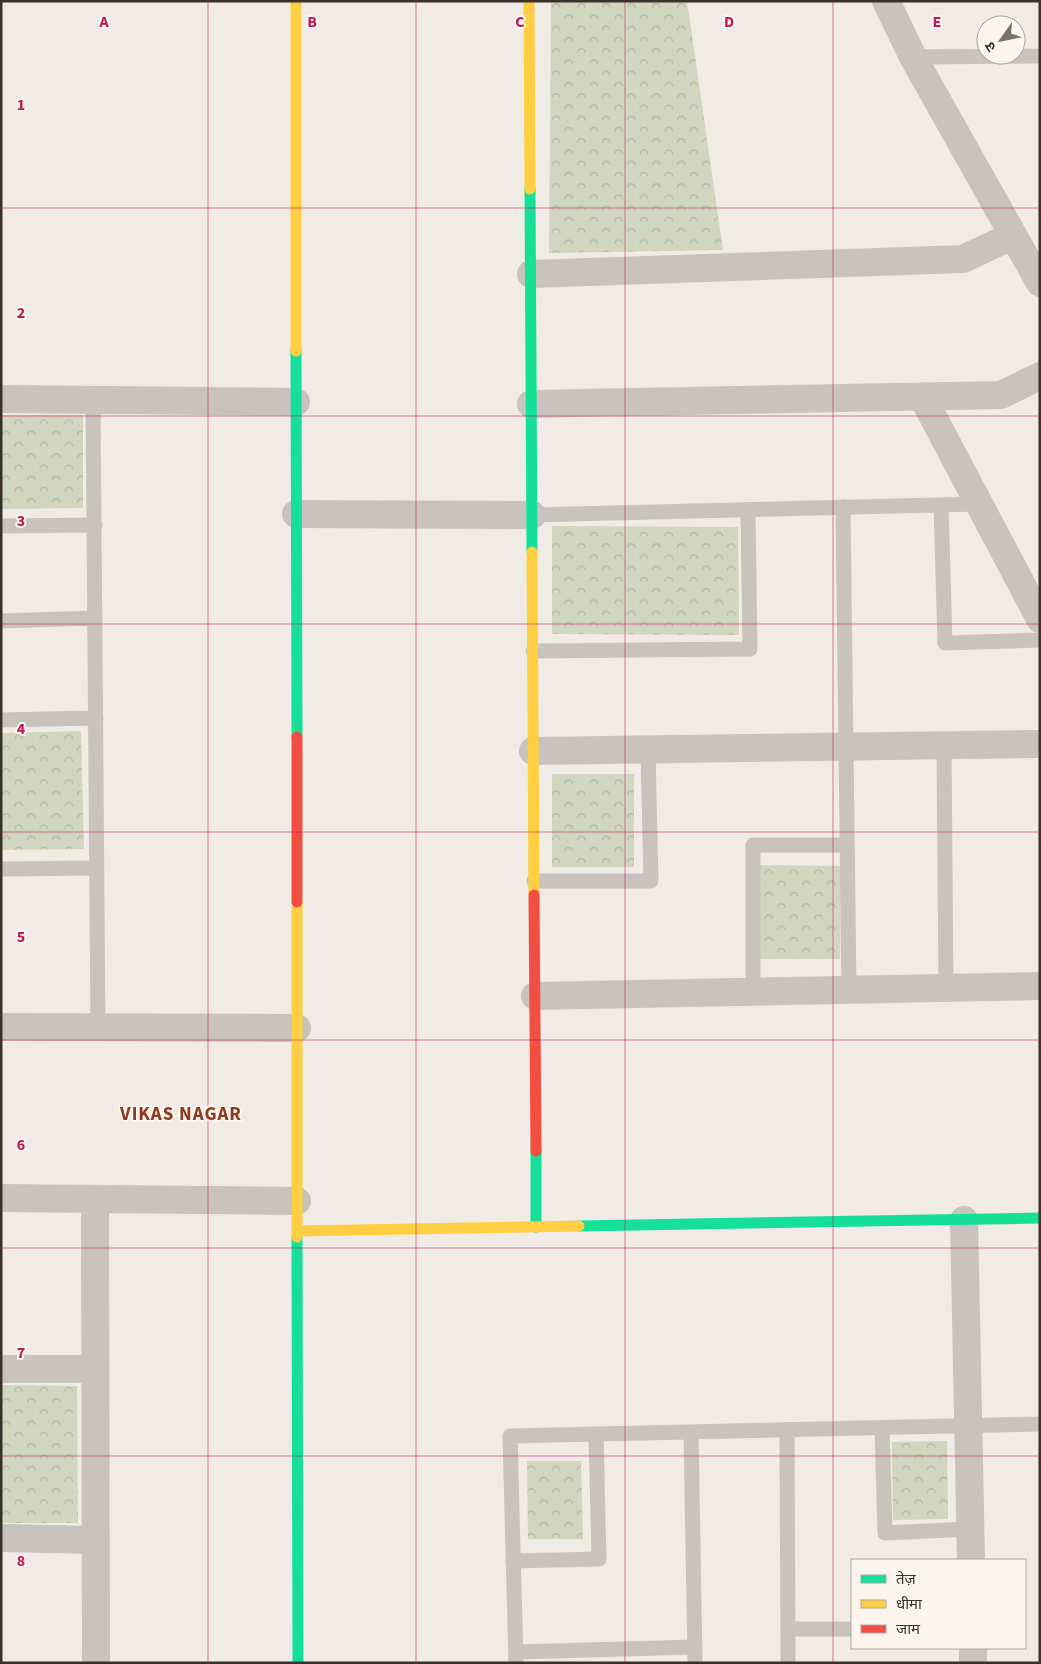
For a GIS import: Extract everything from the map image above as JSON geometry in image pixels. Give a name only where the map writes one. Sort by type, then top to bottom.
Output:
[{"type":"street","points":[[296,1],[298,1663]]},
{"type":"street","points":[[529,1],[536,1227]]},
{"type":"street","points":[[886,1],[914,57],[1012,236],[1040,283]]},
{"type":"street","points":[[531,274],[963,259],[1012,236]]},
{"type":"street","points":[[532,404],[1002,395],[1040,376]]},
{"type":"street","points":[[922,396],[1040,619]]},
{"type":"street","points":[[1,400],[296,402]]},
{"type":"street","points":[[296,514],[532,515]]},
{"type":"street","points":[[533,751],[1040,744]]},
{"type":"street","points":[[535,996],[1040,986]]},
{"type":"street","points":[[1,1027],[297,1028]]},
{"type":"street","points":[[1,1198],[297,1201]]},
{"type":"street","points":[[95,1199],[96,1663]]},
{"type":"street","points":[[298,1231],[1040,1218]]},
{"type":"street","points":[[964,1220],[971,1559]]},
{"type":"street","points":[[1,1369],[96,1369]]},
{"type":"street","points":[[1,1538],[96,1540]]},
{"type":"street","points":[[972,1649],[973,1663]]},
{"type":"lane","points":[[914,57],[1039,58]]},
{"type":"lane","points":[[93,400],[98,1028]]},
{"type":"lane","points":[[941,504],[945,643],[1040,640]]},
{"type":"lane","points":[[532,515],[979,504]]},
{"type":"lane","points":[[843,507],[849,990]]},
{"type":"lane","points":[[533,651],[750,649],[748,510]]},
{"type":"lane","points":[[1,526],[95,525]]},
{"type":"lane","points":[[1,621],[95,618]]},
{"type":"lane","points":[[1,720],[96,718]]},
{"type":"lane","points":[[944,745],[946,988]]},
{"type":"lane","points":[[534,881],[650,881],[648,750]]},
{"type":"lane","points":[[754,992],[753,845],[846,845]]},
{"type":"lane","points":[[1,869],[97,868]]},
{"type":"lane","points":[[695,1647],[516,1657],[510,1436],[1040,1424]]},
{"type":"lane","points":[[882,1428],[885,1534],[970,1529]]},
{"type":"lane","points":[[786,1430],[788,1663]]},
{"type":"lane","points":[[691,1432],[695,1663]]},
{"type":"lane","points":[[513,1561],[599,1559],[596,1434]]},
{"type":"lane","points":[[788,1629],[851,1629]]},
{"type":"green space","points":[[551,1],[687,1],[723,250],[549,253]]},
{"type":"green space","points":[[1,415],[83,415],[83,508],[1,509]]},
{"type":"green space","points":[[552,526],[738,527],[739,635],[552,634]]},
{"type":"green space","points":[[81,731],[84,849],[1,850],[1,733]]},
{"type":"green space","points":[[552,774],[634,774],[634,867],[552,867]]},
{"type":"green space","points":[[758,865],[841,866],[840,959],[759,959]]},
{"type":"green space","points":[[1,1385],[77,1386],[78,1523],[1,1523]]},
{"type":"green space","points":[[947,1441],[948,1519],[893,1520],[892,1442]]},
{"type":"green space","points":[[527,1461],[581,1461],[583,1539],[528,1539]]},
{"type":"traffic: fast","points":[[530,189],[532,552]]},
{"type":"traffic: fast","points":[[296,351],[297,737]]},
{"type":"traffic: fast","points":[[536,1151],[536,1227]]},
{"type":"traffic: fast","points":[[579,1226],[1040,1218]]},
{"type":"traffic: fast","points":[[297,1237],[298,1663]]},
{"type":"traffic: slow","points":[[296,1],[296,351]]},
{"type":"traffic: slow","points":[[529,1],[530,189]]},
{"type":"traffic: slow","points":[[532,552],[534,895]]},
{"type":"traffic: slow","points":[[297,902],[297,1237]]},
{"type":"traffic: slow","points":[[298,1231],[579,1226]]},
{"type":"traffic: jam","points":[[297,737],[297,902]]},
{"type":"traffic: jam","points":[[534,895],[536,1151]]},
{"type":"district","name":"VIKAS NAGAR","points":[[181,1114]]}]
